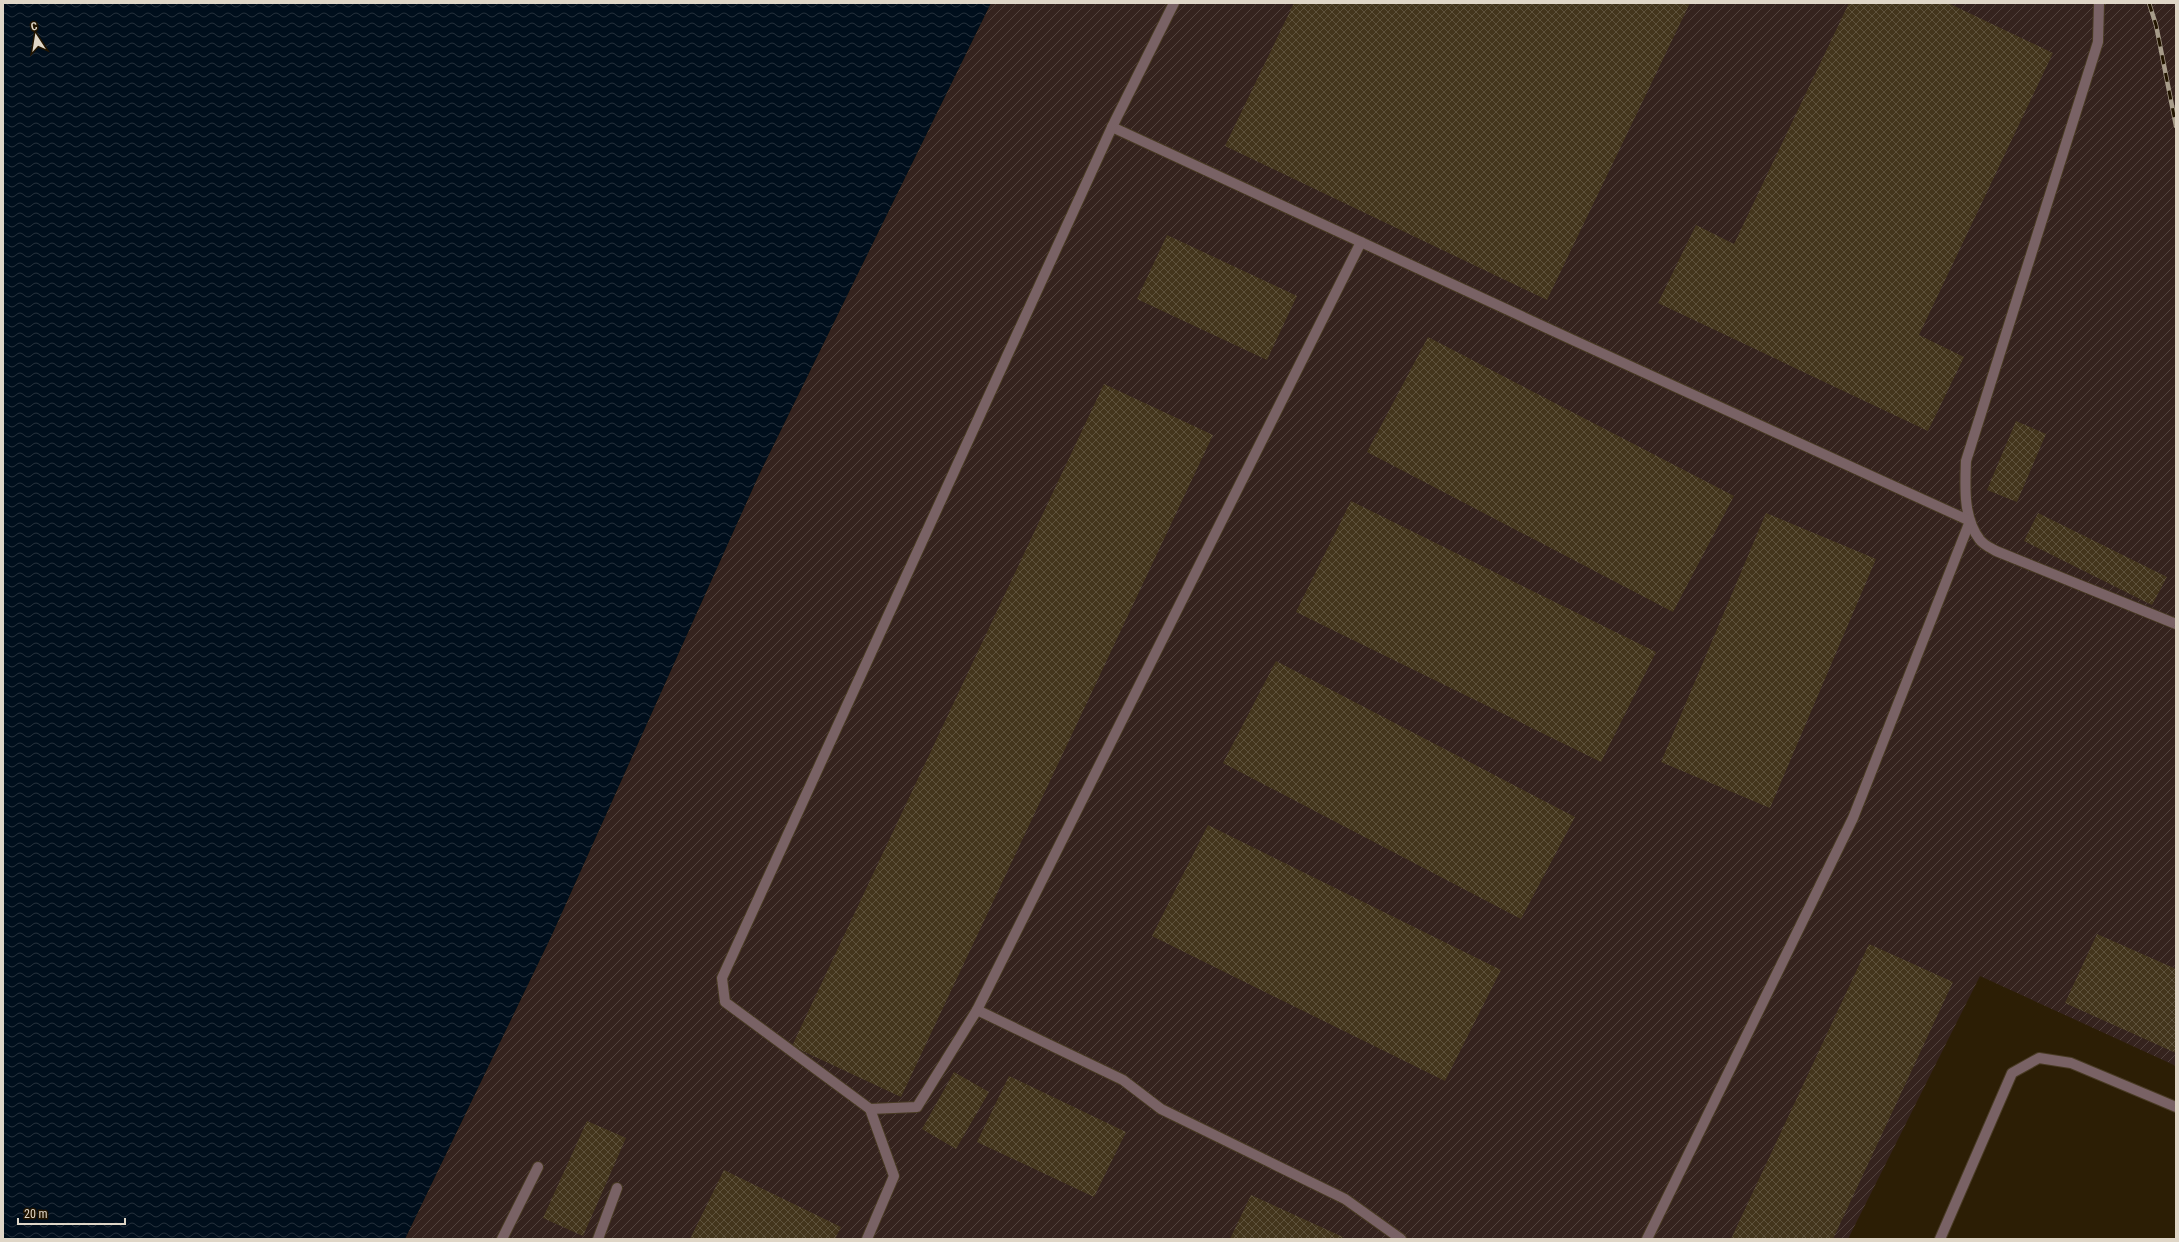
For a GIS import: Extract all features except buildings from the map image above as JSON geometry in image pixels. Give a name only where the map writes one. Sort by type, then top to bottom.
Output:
[{"type":"street","points":[[867,1239],[894,1176],[870,1109],[725,1002],[722,978],[1112,127],[1174,3]]},
{"type":"street","points":[[2099,3],[2098,42],[1966,461],[1965,494],[1970,520],[1981,541],[1996,551],[2176,624]]},
{"type":"street","points":[[1112,127],[1970,520]]},
{"type":"street","points":[[870,1109],[917,1107],[977,1010],[1361,242]]},
{"type":"street","points":[[1647,1239],[1853,818],[1970,520]]},
{"type":"street","points":[[977,1010],[1123,1080],[1161,1109],[1345,1200],[1401,1239]]},
{"type":"street","points":[[1940,1239],[2012,1073],[2039,1058],[2071,1064],[2176,1107]]},
{"type":"street","points":[[502,1239],[538,1167]]},
{"type":"street","points":[[598,1239],[617,1188]]},
{"type":"shaded area","points":[[991,3],[2176,3],[2176,1066],[1980,976],[1848,1239],[405,1239],[551,937],[758,477]]},
{"type":"water","points":[[3,3],[991,3],[758,477],[551,937],[405,1239],[3,1239]]},
{"type":"railway","points":[[2149,3],[2156,25],[2176,126]]}]
